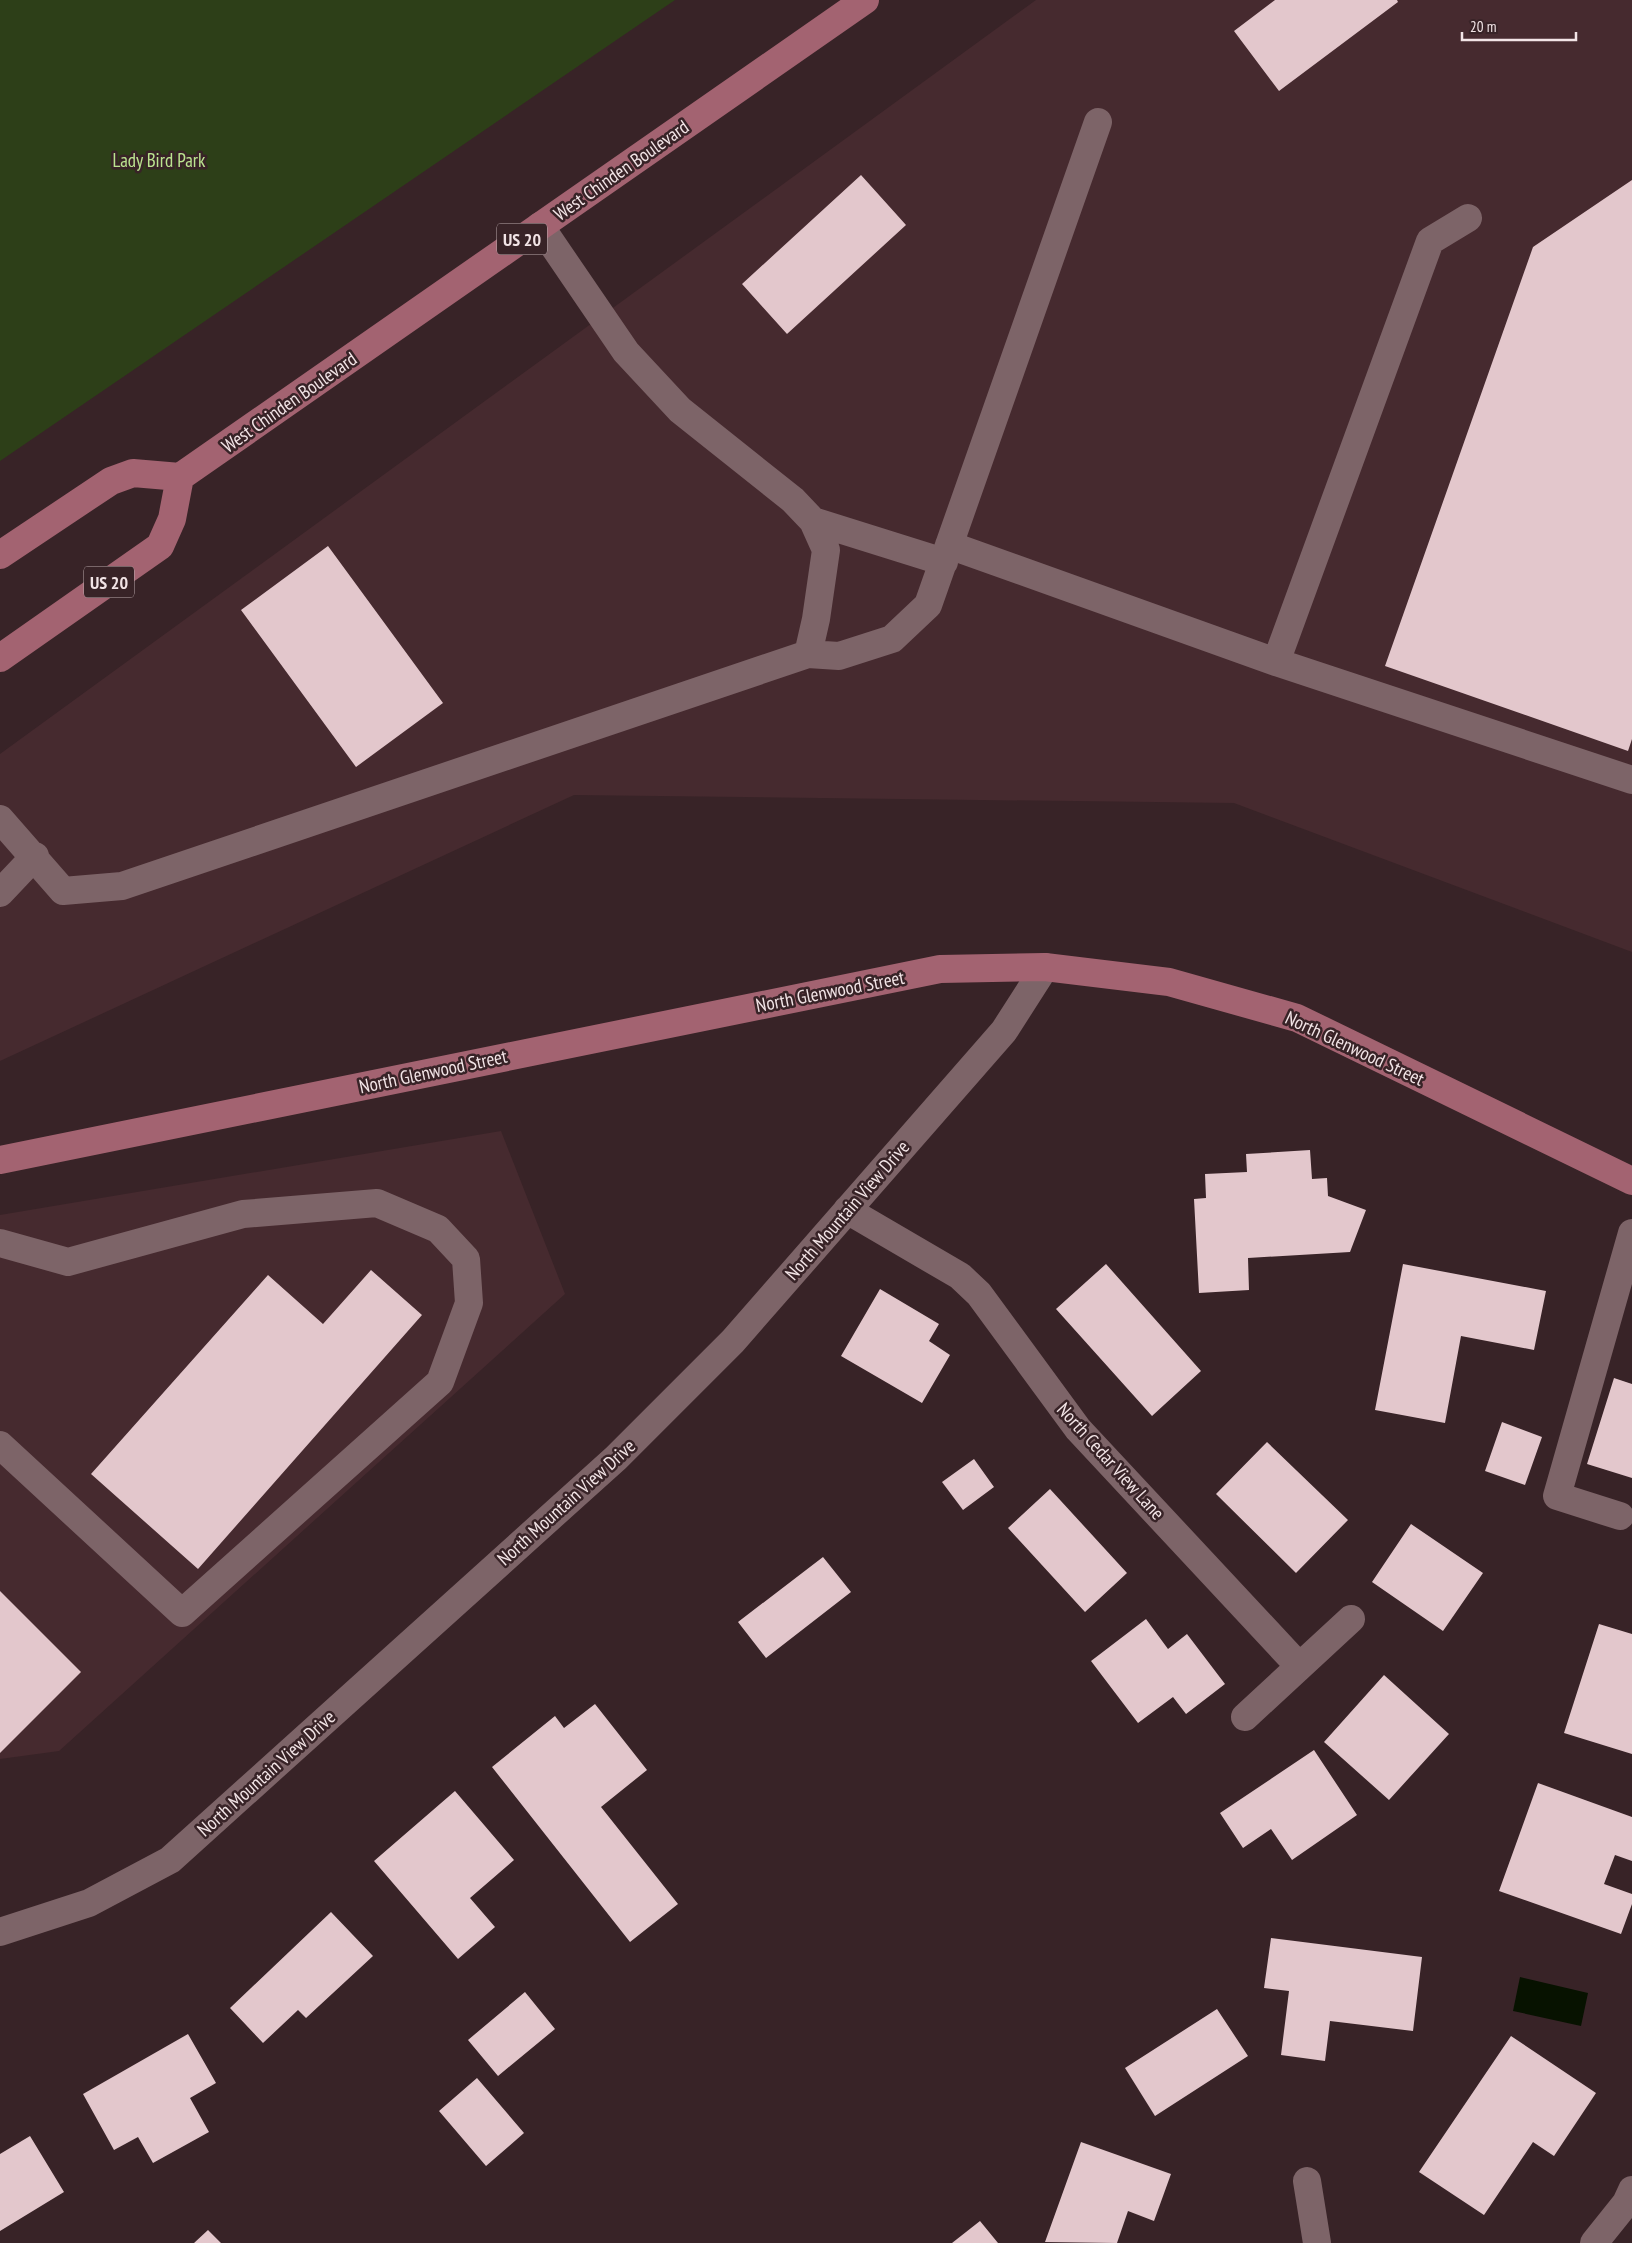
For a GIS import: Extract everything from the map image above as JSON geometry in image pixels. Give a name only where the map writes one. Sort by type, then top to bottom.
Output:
[{"type":"main road","name":"West Chinden Boulevard","points":[[180,478],[865,0]]},
{"type":"main road","points":[[0,555],[111,481],[133,473],[180,478]]},
{"type":"main road","name":"US 20","points":[[0,658],[160,546],[172,519],[180,478]]},
{"type":"main road","name":"North Glenwood Street","points":[[0,1160],[940,969],[1045,967],[1169,982],[1297,1018],[1632,1181]]},
{"type":"street","points":[[0,819],[35,856],[63,891],[122,886],[808,654],[839,656],[892,639],[928,605],[1098,122]]},
{"type":"street","points":[[1276,662],[1430,242],[1468,218]]},
{"type":"street","points":[[540,226],[626,352],[680,410],[792,500],[813,521],[826,550],[816,619],[808,654]]},
{"type":"street","points":[[813,521],[946,554],[1632,780]]},
{"type":"street","points":[[0,893],[35,856]]},
{"type":"street","name":"North Mountain View Drive","points":[[0,1932],[88,1903],[170,1860],[616,1458],[733,1341],[848,1210],[1004,1031],[1045,967]]},
{"type":"street","points":[[0,1244],[68,1262],[243,1214],[377,1203],[438,1229],[466,1259],[470,1304],[440,1382],[182,1613],[0,1445]]},
{"type":"street","name":"North Cedar View Lane","points":[[848,1210],[960,1276],[979,1294],[1078,1429],[1299,1666]]},
{"type":"street","points":[[1620,1516],[1556,1496],[1632,1234]]},
{"type":"street","points":[[1245,1717],[1351,1619]]},
{"type":"street","points":[[1308,2181],[1316,2243]]},
{"type":"street","points":[[1594,2243],[1626,2203],[1632,2190]]},
{"type":"shaded area","points":[[1036,0],[1632,0],[1632,952],[1234,803],[574,795],[0,1061],[0,754]]},
{"type":"shaded area","points":[[501,1131],[565,1294],[59,1751],[0,1759],[0,1215]]},
{"type":"shaded area","points":[[1520,1977],[1588,1993],[1581,2026],[1513,2011]]},
{"type":"green space","name":"Lady Bird Park","points":[[0,0],[675,0],[0,461]]},
{"type":"building","points":[[1275,0],[1397,0],[1398,2],[1279,91],[1234,31]]},
{"type":"building","points":[[861,175],[906,225],[787,334],[742,284]]},
{"type":"building","points":[[1632,180],[1632,739],[1628,751],[1385,666],[1533,247]]},
{"type":"building","points":[[328,546],[443,703],[356,767],[241,610]]},
{"type":"building","points":[[1310,1150],[1312,1179],[1327,1178],[1328,1196],[1366,1210],[1350,1252],[1248,1258],[1249,1290],[1199,1293],[1194,1199],[1206,1198],[1205,1174],[1247,1172],[1246,1154]]},
{"type":"building","points":[[1106,1264],[1201,1371],[1152,1416],[1056,1309]]},
{"type":"building","points":[[1403,1264],[1546,1291],[1534,1350],[1461,1336],[1445,1423],[1375,1410]]},
{"type":"building","points":[[371,1270],[422,1315],[198,1569],[91,1474],[268,1275],[323,1324]]},
{"type":"building","points":[[880,1289],[939,1324],[929,1341],[950,1355],[922,1403],[841,1356]]},
{"type":"building","points":[[1614,1378],[1632,1384],[1632,1478],[1587,1464]]},
{"type":"building","points":[[1502,1422],[1542,1437],[1525,1485],[1485,1471]]},
{"type":"building","points":[[1267,1442],[1348,1520],[1296,1573],[1216,1494]]},
{"type":"building","points":[[974,1459],[994,1487],[963,1510],[942,1482]]},
{"type":"building","points":[[1050,1489],[1127,1573],[1085,1612],[1008,1528]]},
{"type":"building","points":[[1411,1524],[1483,1573],[1443,1631],[1372,1582]]},
{"type":"building","points":[[823,1557],[851,1592],[766,1658],[738,1622]]},
{"type":"building","points":[[0,1591],[81,1672],[0,1753]]},
{"type":"building","points":[[1146,1619],[1168,1649],[1187,1634],[1225,1684],[1186,1714],[1173,1697],[1138,1723],[1091,1661]]},
{"type":"building","points":[[1599,1624],[1632,1634],[1632,1754],[1564,1733]]},
{"type":"building","points":[[1384,1675],[1449,1734],[1389,1800],[1324,1742]]},
{"type":"building","points":[[595,1704],[647,1770],[601,1807],[678,1904],[630,1942],[492,1767],[555,1716],[564,1728]]},
{"type":"building","points":[[1314,1750],[1357,1815],[1292,1860],[1271,1829],[1243,1848],[1220,1813]]},
{"type":"building","points":[[1538,1783],[1632,1817],[1632,1861],[1615,1855],[1604,1884],[1632,1894],[1632,1904],[1621,1934],[1499,1891]]},
{"type":"building","points":[[455,1791],[514,1860],[470,1898],[495,1927],[458,1959],[374,1861]]},
{"type":"building","points":[[331,1912],[373,1956],[306,2018],[298,2010],[263,2043],[230,2008]]},
{"type":"building","points":[[1271,1938],[1422,1957],[1413,2031],[1330,2021],[1325,2061],[1281,2055],[1289,1991],[1264,1988]]},
{"type":"building","points":[[525,1992],[555,2029],[498,2076],[468,2040]]},
{"type":"building","points":[[1217,2009],[1248,2056],[1155,2116],[1125,2068]]},
{"type":"building","points":[[188,2034],[216,2083],[190,2098],[209,2132],[153,2163],[138,2137],[114,2150],[83,2094]]},
{"type":"building","points":[[1511,2036],[1596,2093],[1554,2156],[1533,2142],[1484,2215],[1419,2172]]},
{"type":"building","points":[[477,2078],[524,2133],[486,2166],[439,2111]]},
{"type":"building","points":[[30,2136],[64,2192],[0,2231],[0,2154]]},
{"type":"building","points":[[1081,2142],[1171,2174],[1154,2221],[1128,2211],[1117,2243],[1045,2242]]},
{"type":"building","points":[[980,2221],[998,2243],[952,2243]]},
{"type":"building","points":[[208,2230],[221,2243],[194,2243]]}]
